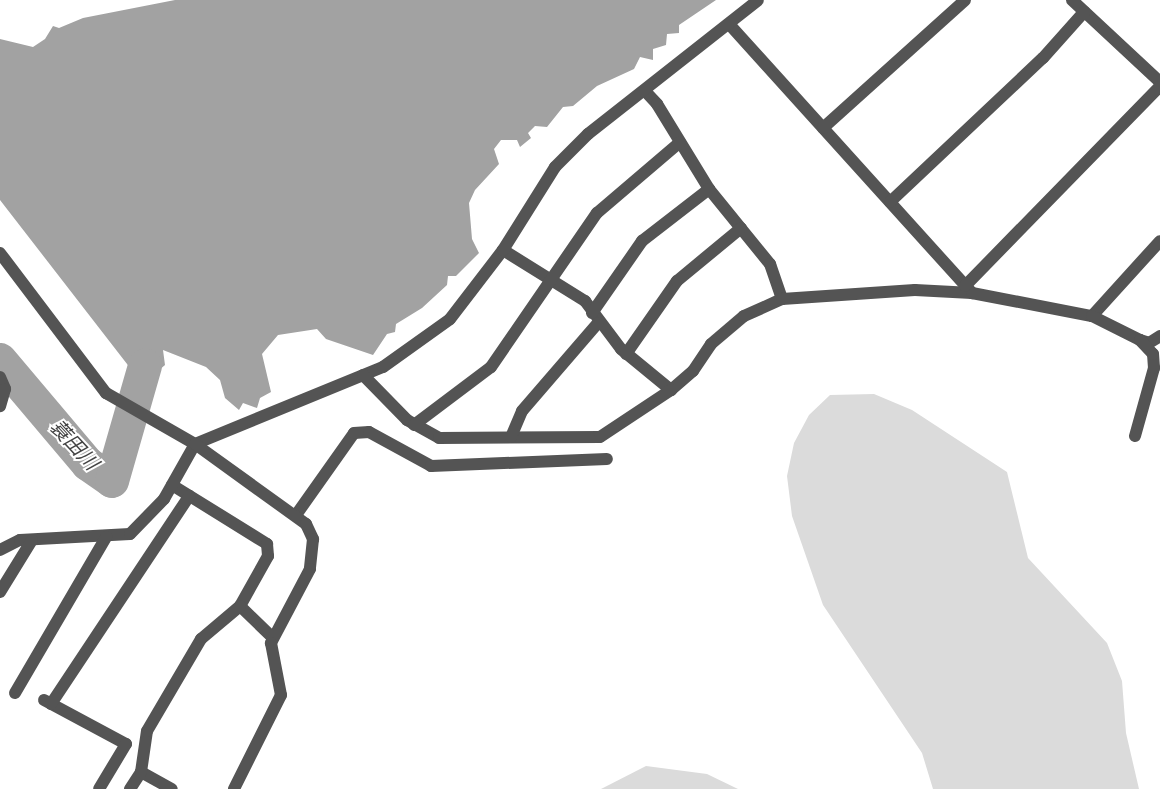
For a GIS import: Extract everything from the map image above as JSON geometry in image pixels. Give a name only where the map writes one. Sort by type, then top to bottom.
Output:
[{"type":"street","points":[[0,550],[32,540],[106,537],[130,534],[144,524],[172,485],[195,444],[383,367],[450,319],[503,250],[554,167],[588,134],[645,92],[758,0]]},
{"type":"street","points":[[823,128],[965,0]]},
{"type":"street","points":[[1072,0],[1160,82]]},
{"type":"street","points":[[890,202],[1043,58],[1084,12]]},
{"type":"street","points":[[729,24],[969,289]]},
{"type":"street","points":[[969,289],[1160,86]]},
{"type":"street","points":[[645,92],[680,142],[708,190],[770,264],[782,300]]},
{"type":"street","points":[[414,425],[491,367],[554,282],[608,201],[680,142]]},
{"type":"street","points":[[511,437],[522,411],[595,318],[642,241],[708,190]]},
{"type":"street","points":[[626,354],[677,281],[741,228]]},
{"type":"street","points":[[1092,316],[1160,241]]},
{"type":"street","points":[[503,250],[585,301],[595,318],[626,354],[671,390]]},
{"type":"street","points":[[0,253],[106,393],[195,444],[306,524],[313,551],[310,569],[273,638],[271,657],[282,685],[281,695],[234,789]]},
{"type":"street","points":[[363,375],[414,425],[439,438],[600,437],[671,390],[693,371],[711,344],[744,316],[782,300],[915,290],[969,289],[1092,316],[1140,340],[1149,342],[1160,336]]},
{"type":"street","points":[[1135,436],[1154,368],[1153,354],[1140,340]]},
{"type":"street","points":[[0,377],[5,389],[0,406]]},
{"type":"street","points":[[296,515],[354,433],[369,432],[431,466],[607,460]]},
{"type":"street","points":[[130,789],[141,772],[147,731],[202,639],[240,606],[268,556],[267,544],[172,485]]},
{"type":"street","points":[[100,789],[126,744],[48,702],[189,496]]},
{"type":"street","points":[[15,693],[106,537]]},
{"type":"street","points":[[0,592],[32,540]]},
{"type":"street","points":[[240,606],[273,638]]},
{"type":"street","points":[[141,772],[172,789]]},
{"type":"shaded area","points":[[175,0],[716,0],[679,25],[679,33],[667,34],[666,45],[653,49],[653,60],[640,57],[634,69],[597,86],[573,106],[563,107],[547,127],[535,126],[528,133],[531,138],[520,147],[517,140],[501,140],[494,149],[499,164],[475,190],[469,203],[472,239],[479,253],[456,276],[448,276],[447,285],[422,308],[396,324],[395,332],[387,334],[373,355],[326,339],[317,329],[278,335],[262,354],[271,392],[260,398],[257,408],[243,403],[239,410],[225,398],[220,380],[206,367],[163,350],[165,365],[144,383],[144,407],[129,399],[134,373],[0,200],[0,39],[33,47],[45,39],[53,26],[59,28],[83,18]]},
{"type":"shaded area","points":[[874,394],[912,410],[1007,472],[1028,558],[1107,643],[1122,681],[1126,733],[1139,789],[933,789],[922,753],[823,605],[792,516],[787,476],[794,443],[809,415],[830,395]]},
{"type":"shaded area","points":[[646,766],[707,774],[738,789],[601,789]]},
{"type":"waterway","name":"蓑田川","points":[[0,360],[88,464],[112,481],[145,366]]}]
